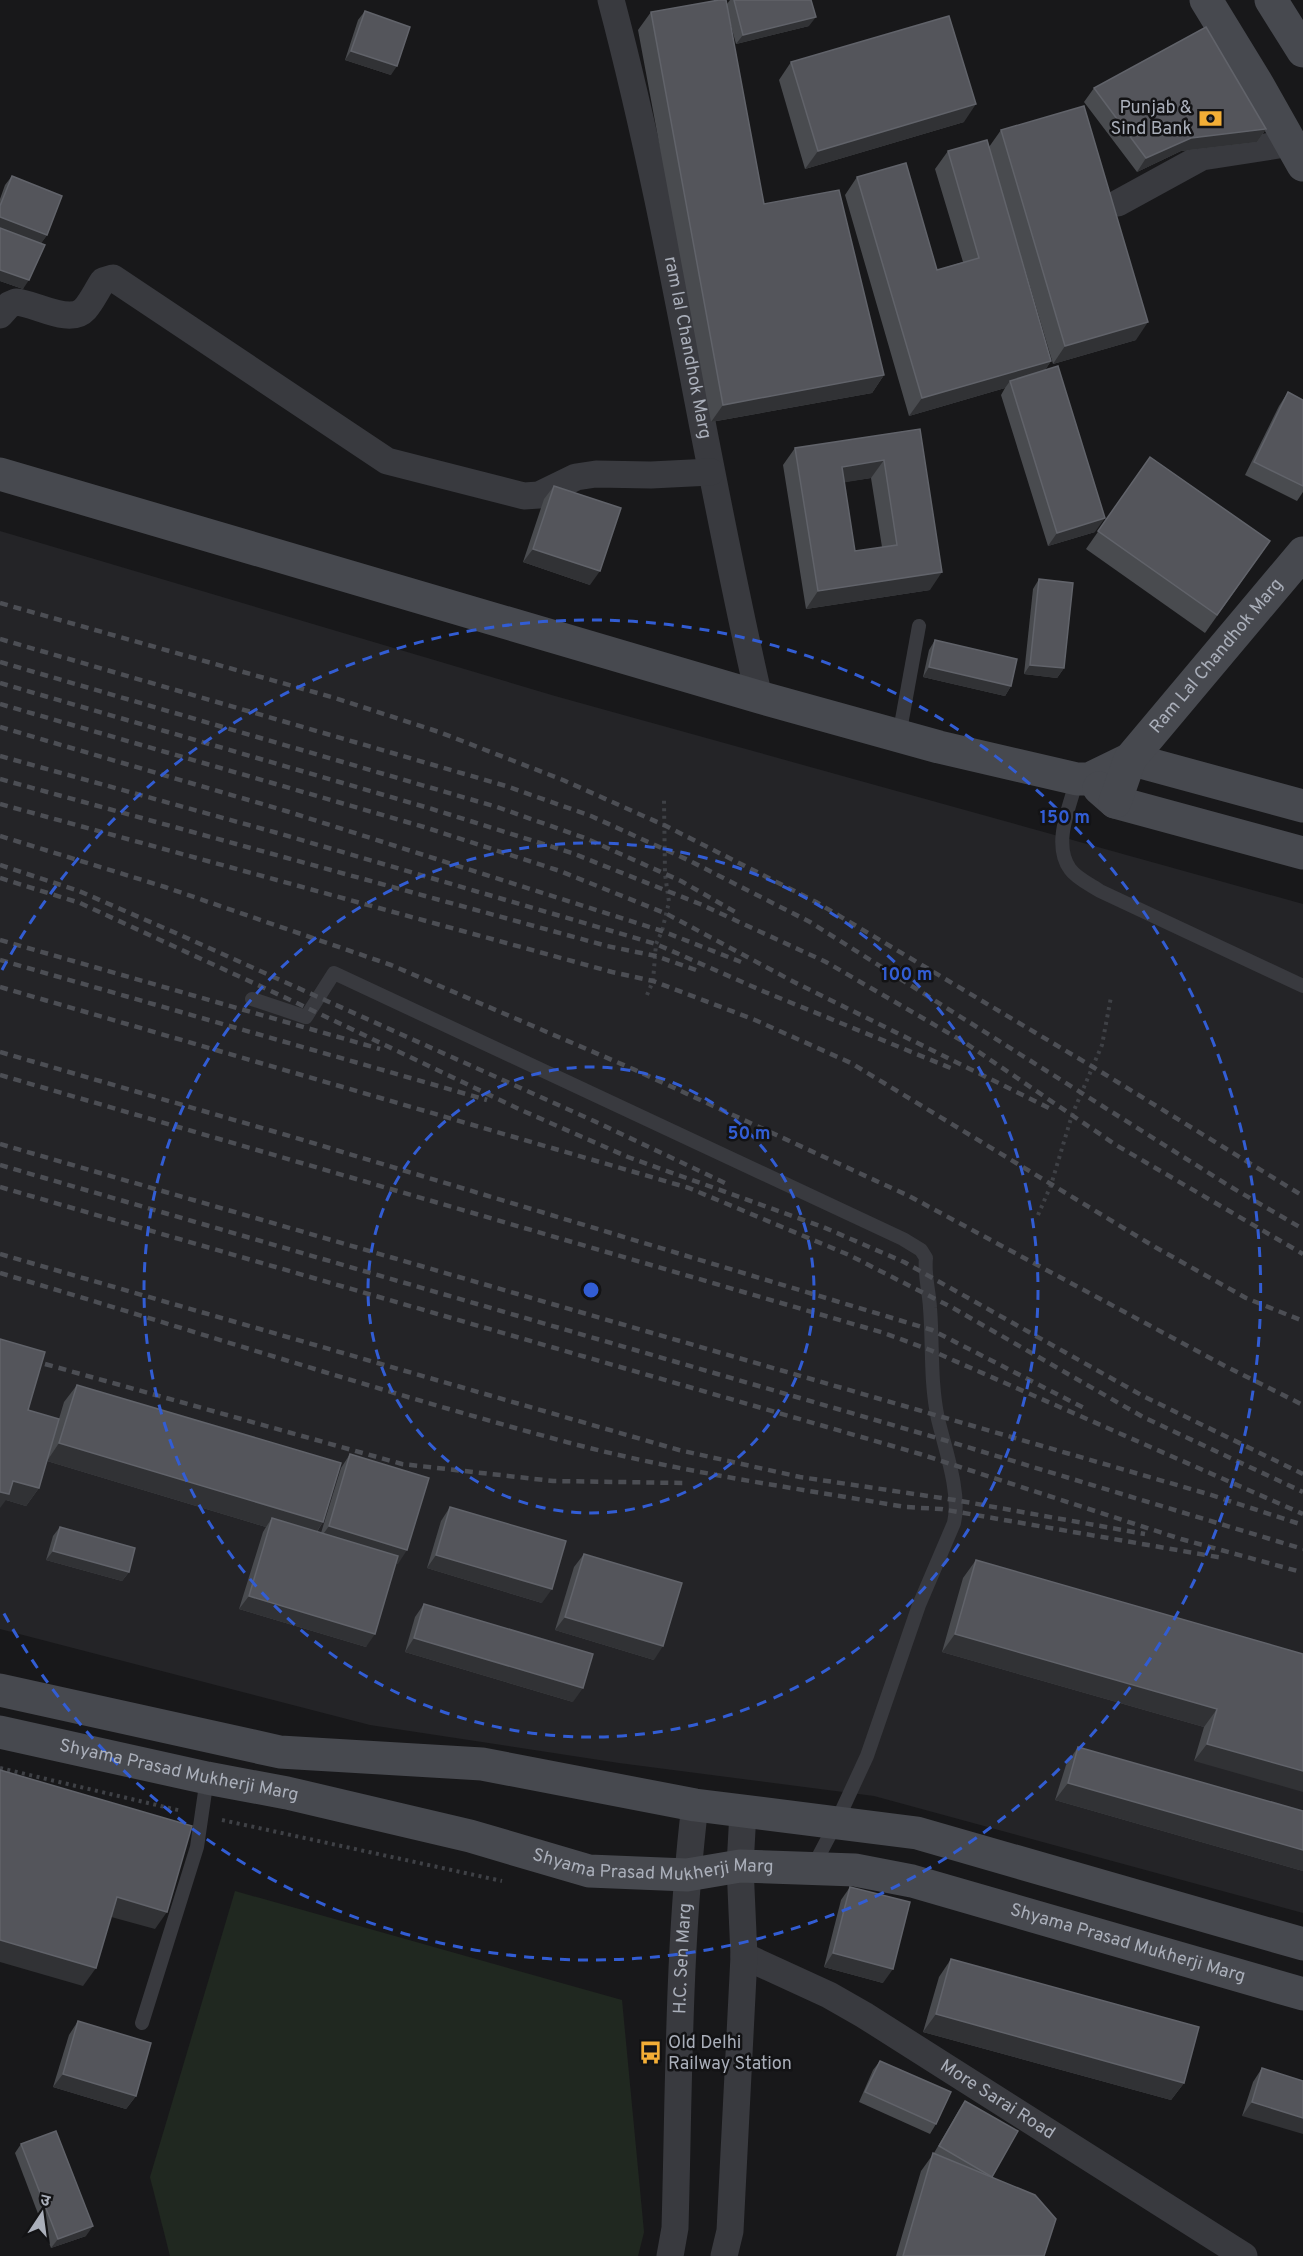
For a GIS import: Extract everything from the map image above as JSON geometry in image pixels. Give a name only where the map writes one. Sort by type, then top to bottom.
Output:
[{"type":"main road","points":[[1206,0],[1297,154]]},
{"type":"main road","points":[[1271,0],[1303,51]]},
{"type":"main road","points":[[0,474],[759,697],[939,747],[1083,779],[1115,802],[1303,853]]},
{"type":"main road","name":"Ram Lal Chandhok Marg","points":[[1130,759],[1303,553]]},
{"type":"main road","points":[[1083,779],[1130,759],[1303,807]]},
{"type":"main road","points":[[1115,802],[1130,759]]},
{"type":"main road","points":[[0,1690],[280,1752],[482,1764],[695,1805],[917,1833],[1303,1944]]},
{"type":"main road","name":"Shyama Prasad Mukherji Marg","points":[[15,1735],[207,1778],[287,1793],[470,1836],[589,1870],[687,1875],[740,1866],[855,1870],[912,1881],[1303,1994]]},
{"type":"street","name":"ram lal Chandhok Marg","points":[[611,0],[671,258],[726,548],[759,697]]},
{"type":"street","points":[[1118,203],[1202,157],[1297,154]]},
{"type":"street","points":[[0,315],[9,305],[16,302],[63,315],[77,315],[84,310],[103,280],[113,278],[387,461],[524,496],[539,495],[576,477],[596,474],[651,475],[711,472]]},
{"type":"street","name":"H.C. Sen Marg","points":[[670,2256],[675,2228],[680,2006],[687,1875],[695,1805]]},
{"type":"street","points":[[724,2256],[730,2231],[744,1956],[740,1866],[743,1812]]},
{"type":"street","name":"More Sarai Road","points":[[744,1956],[829,1995],[864,2015],[1244,2256]]},
{"type":"lane","points":[[899,736],[919,626]]},
{"type":"lane","points":[[1083,779],[1064,826],[1061,848],[1070,870],[1100,891],[1303,987]]},
{"type":"lane","points":[[252,999],[306,1017],[334,973],[893,1234],[921,1250],[926,1258],[924,1273],[930,1296],[930,1350],[937,1416],[950,1464],[957,1512],[919,1605],[867,1756],[812,1869]]},
{"type":"lane","points":[[142,2023],[197,1847],[207,1778]]},
{"type":"path","points":[[647,995],[653,981],[656,944],[669,902],[665,874],[664,800]]},
{"type":"path","points":[[1038,1215],[1051,1185],[1072,1115],[1102,1045],[1111,997]]},
{"type":"path","points":[[15,1735],[22,1781]]},
{"type":"shaded area","points":[[0,531],[555,696],[1303,904],[1303,1913],[874,1796],[619,1763],[370,1725],[0,1629]]},
{"type":"shaded area","points":[[235,1891],[622,2000],[644,2232],[638,2256],[170,2256],[150,2177]]},
{"type":"building","points":[[726,0],[764,204],[839,190],[884,375],[723,405],[651,12]]},
{"type":"building","points":[[734,0],[811,0],[816,17],[743,35]]},
{"type":"building","points":[[365,11],[410,27],[397,66],[351,51]]},
{"type":"building","points":[[949,16],[976,104],[818,151],[791,62]]},
{"type":"building","points":[[1206,27],[1266,129],[1191,138],[1146,158],[1094,88]]},
{"type":"building","points":[[1084,106],[1148,322],[1065,346],[1001,130]]},
{"type":"building","points":[[987,140],[1051,361],[922,398],[857,177],[906,163],[937,270],[979,258],[948,151]]},
{"type":"building","points":[[12,176],[62,196],[47,235],[0,217],[0,206]]},
{"type":"building","points":[[0,228],[45,245],[29,280],[0,270]]},
{"type":"building","points":[[1058,366],[1105,518],[1057,533],[1010,381]]},
{"type":"building","points":[[1288,392],[1303,400],[1303,486],[1254,462]]},
{"type":"building","points":[[920,429],[942,572],[818,591],[795,448]],"holes":[[[884,460],[897,545],[855,551],[842,467]]]},
{"type":"building","points":[[1150,457],[1270,541],[1217,615],[1098,531]]},
{"type":"building","points":[[554,486],[621,508],[600,571],[533,549]]},
{"type":"building","points":[[1039,579],[1073,583],[1064,668],[1030,665]]},
{"type":"building","points":[[935,640],[1017,659],[1011,686],[929,667]]},
{"type":"building","points":[[0,1339],[45,1352],[28,1410],[59,1419],[39,1488],[13,1481],[9,1494],[0,1492]]},
{"type":"building","points":[[77,1385],[341,1463],[323,1522],[59,1443]]},
{"type":"building","points":[[350,1454],[429,1478],[407,1550],[329,1526]]},
{"type":"building","points":[[450,1507],[566,1541],[552,1589],[436,1555]]},
{"type":"building","points":[[272,1518],[398,1556],[375,1634],[249,1596]]},
{"type":"building","points":[[60,1527],[135,1548],[129,1572],[53,1551]]},
{"type":"building","points":[[584,1554],[682,1583],[663,1646],[565,1617]]},
{"type":"building","points":[[976,1560],[1303,1654],[1303,1771],[1207,1744],[1217,1709],[955,1634]]},
{"type":"building","points":[[424,1604],[593,1654],[583,1688],[414,1638]]},
{"type":"building","points":[[1078,1747],[1303,1811],[1303,1850],[1068,1783]]},
{"type":"building","points":[[0,1770],[192,1826],[167,1912],[117,1897],[96,1968],[0,1940]]},
{"type":"building","points":[[850,1887],[910,1902],[893,1969],[833,1953]]},
{"type":"building","points":[[951,1959],[1199,2027],[1184,2083],[936,2014]]},
{"type":"building","points":[[78,2021],[151,2043],[136,2096],[63,2074]]},
{"type":"building","points":[[880,2061],[951,2092],[936,2124],[865,2092]]},
{"type":"building","points":[[1262,2068],[1303,2081],[1303,2118],[1252,2102]]},
{"type":"building","points":[[965,2101],[1018,2131],[992,2177],[939,2146]]},
{"type":"building","points":[[56,2131],[93,2226],[58,2239],[21,2144]]},
{"type":"building","points":[[933,2153],[1035,2195],[1056,2219],[1044,2256],[903,2256]]},
{"type":"railway","points":[[0,603],[335,698],[439,732],[563,780],[666,826],[816,902],[1093,1067],[1303,1196]]},
{"type":"railway","points":[[0,639],[506,786],[591,816],[688,860],[810,922],[1231,1187],[1303,1229]]},
{"type":"railway","points":[[0,662],[497,807],[585,838],[681,881],[737,913]]},
{"type":"railway","points":[[0,683],[432,809],[572,853],[700,904],[826,962],[964,1042],[1116,1145],[1303,1254]]},
{"type":"railway","points":[[0,704],[424,827],[560,871],[667,914],[794,982],[1051,1109]]},
{"type":"railway","points":[[0,727],[286,811],[662,931],[741,962]]},
{"type":"railway","points":[[0,756],[281,834],[656,944],[765,992],[953,1069]]},
{"type":"railway","points":[[0,779],[607,946],[656,956],[696,970]]},
{"type":"railway","points":[[0,804],[612,972],[653,981],[755,1020],[851,1063],[1155,1247],[1246,1298],[1303,1321]]},
{"type":"railway","points":[[0,836],[165,887],[391,965],[633,1069],[909,1196],[1225,1366],[1303,1405]]},
{"type":"railway","points":[[0,865],[79,891],[178,934],[594,1121],[727,1184]]},
{"type":"railway","points":[[0,878],[80,903],[521,1110],[628,1157],[823,1227],[904,1262],[1143,1396],[1303,1474]]},
{"type":"railway","points":[[0,940],[380,1049]]},
{"type":"railway","points":[[0,960],[487,1100]]},
{"type":"railway","points":[[0,987],[689,1188],[849,1255],[953,1308],[1143,1417],[1303,1492]]},
{"type":"railway","points":[[0,1052],[293,1137],[932,1330],[1086,1409]]},
{"type":"railway","points":[[0,1075],[884,1333],[930,1350],[1303,1514]]},
{"type":"railway","points":[[0,1144],[1208,1494],[1303,1525]]},
{"type":"railway","points":[[0,1165],[944,1440],[1303,1549]]},
{"type":"railway","points":[[0,1187],[920,1454],[1181,1539],[1301,1572]]},
{"type":"railway","points":[[0,1254],[679,1450],[800,1477],[955,1500],[1145,1534]]},
{"type":"railway","points":[[0,1273],[418,1400],[559,1440],[644,1461],[905,1507],[941,1509],[1223,1558]]},
{"type":"railway","points":[[45,1364],[402,1464],[553,1481],[684,1483]]},
{"type":"place","name":"Punjab & Sind Bank","points":[[1210,118]]},
{"type":"place","name":"Old Delhi Railway Station","points":[[650,2053]]}]
